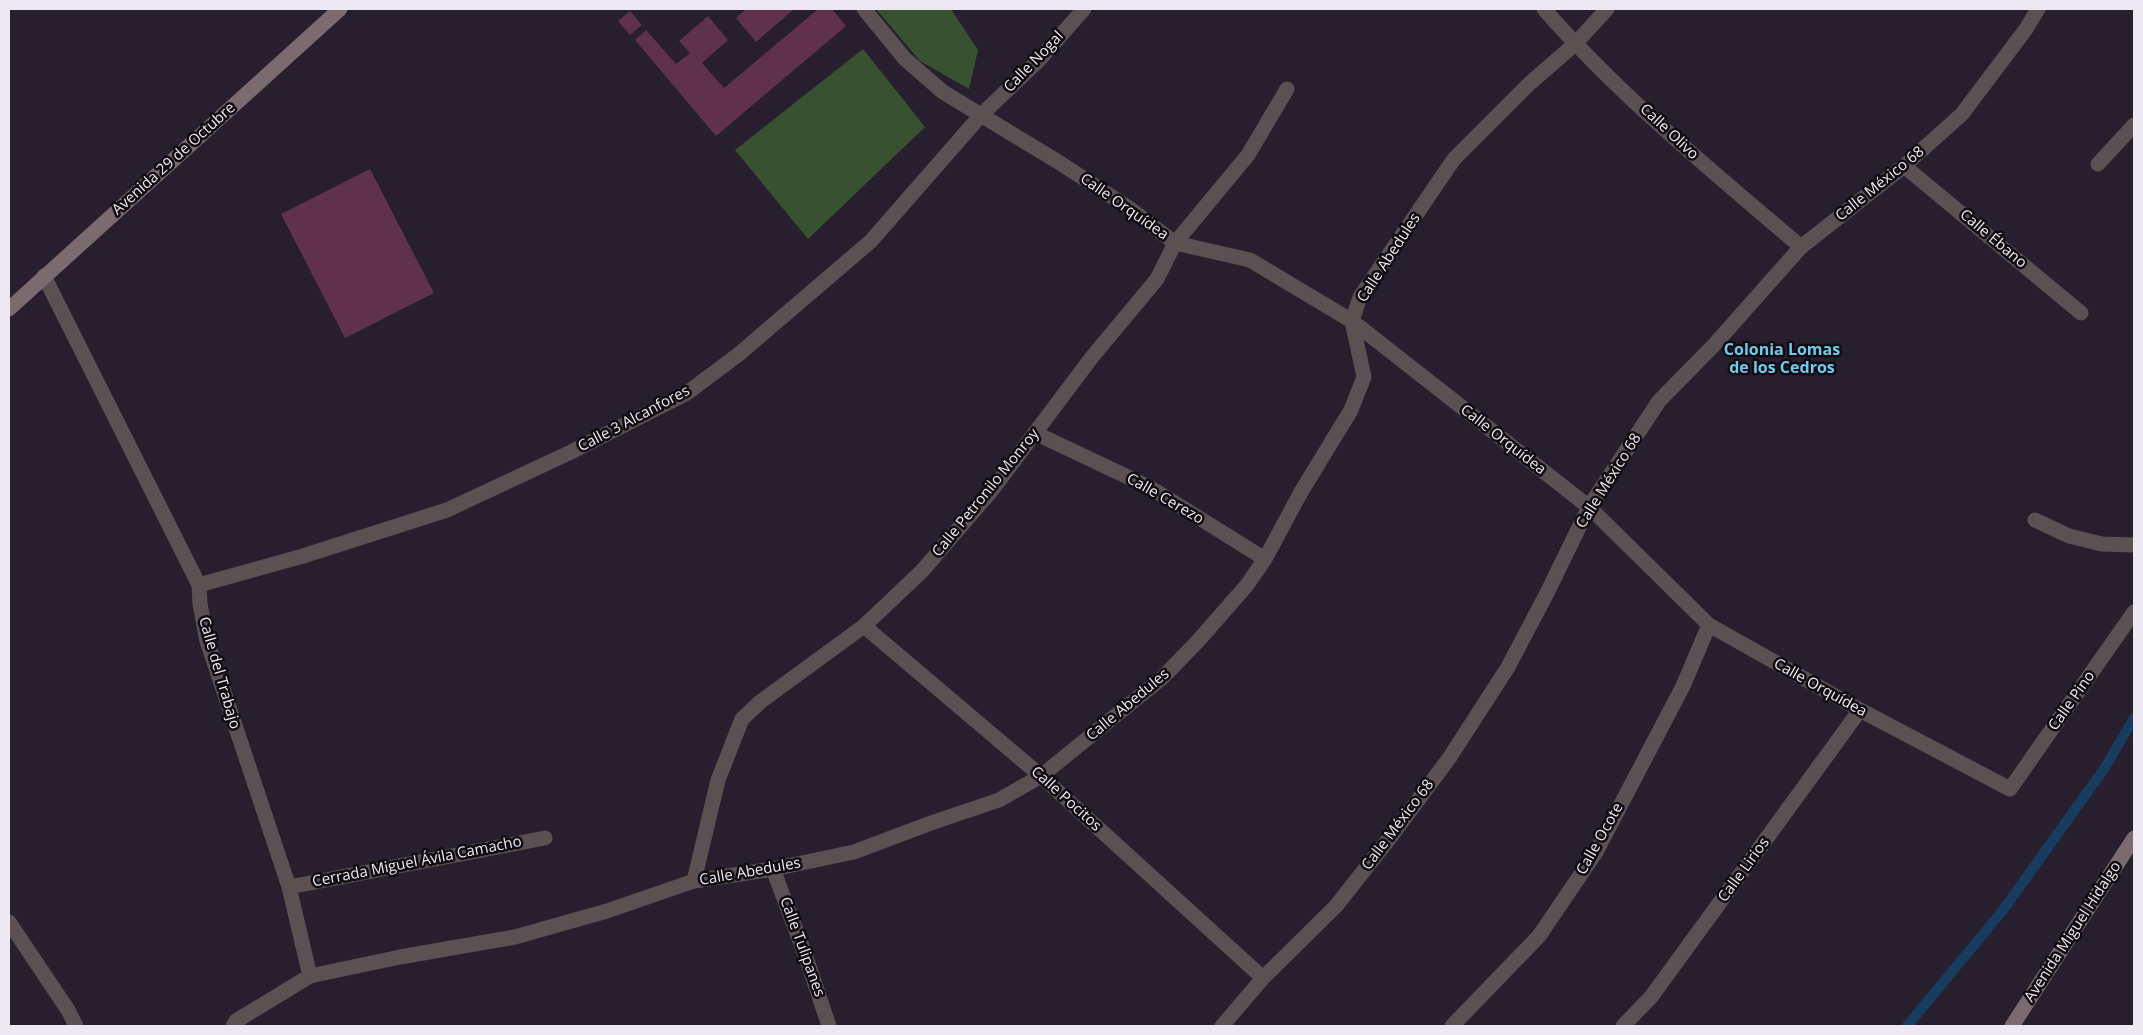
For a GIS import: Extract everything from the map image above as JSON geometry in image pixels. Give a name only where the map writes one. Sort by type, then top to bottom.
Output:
[{"type":"street","name":"Avenida 29 de Octubre","points":[[9,309],[340,9]]},
{"type":"street","name":"Calle Orquídea","points":[[864,9],[905,59],[943,92],[982,114],[1129,208],[1175,243],[1250,260],[1352,321],[1589,507],[1709,625],[1860,710],[2010,790]]},
{"type":"street","name":"Calle Nogal","points":[[982,114],[1038,60],[1084,9]]},
{"type":"street","name":"Calle Olivo","points":[[1544,9],[1575,44],[1683,146],[1801,247]]},
{"type":"street","name":"Calle Abedules","points":[[233,1026],[236,1021],[310,976],[400,957],[515,937],[607,911],[694,881],[773,869],[854,852],[999,800],[1041,776],[1162,678],[1247,586],[1265,559],[1301,492],[1351,410],[1364,377],[1352,321],[1360,297],[1454,160],[1529,84],[1575,44],[1607,9]]},
{"type":"street","name":"Calle México 68","points":[[1222,1026],[1263,978],[1336,906],[1450,756],[1508,667],[1546,596],[1589,507],[1659,401],[1714,345],[1801,247],[1904,166],[1962,114],[2038,9]]},
{"type":"street","name":"Calle Petronilo Monroy","points":[[694,881],[718,780],[742,719],[760,702],[864,626],[922,571],[992,490],[1092,357],[1157,279],[1175,243],[1248,156],[1287,89]]},
{"type":"street","name":"Calle 3 Alcanfores","points":[[199,584],[303,556],[447,510],[589,444],[687,393],[739,354],[870,241],[982,114]]},
{"type":"street","points":[[2098,164],[2134,125]]},
{"type":"street","name":"Calle Ébano","points":[[1904,166],[2081,313]]},
{"type":"street","name":"Calle del Trabajo","points":[[44,276],[199,584],[200,604],[209,647],[289,887],[310,976]]},
{"type":"street","name":"Calle Cerezo","points":[[1035,433],[1151,488],[1265,559]]},
{"type":"street","points":[[2035,520],[2069,536],[2102,544],[2134,545]]},
{"type":"street","name":"Calle Pino","points":[[2010,790],[2134,612]]},
{"type":"street","name":"Calle Ocote","points":[[1452,1026],[1539,936],[1596,852],[1683,686],[1709,625]]},
{"type":"street","name":"Calle Pocitos","points":[[864,626],[1041,776],[1263,978]]},
{"type":"street","name":"Calle Lirios","points":[[1623,1026],[1651,997],[1860,710]]},
{"type":"street","name":"Cerrada Miguel Ávila Camacho","points":[[289,887],[545,838]]},
{"type":"street","name":"Avenida Miguel Hidalgo","points":[[2012,1026],[2134,838]]},
{"type":"street","name":"Calle Tulipanes","points":[[773,869],[806,956],[829,1026]]},
{"type":"street","points":[[9,922],[68,1010],[76,1026]]},
{"type":"green space","points":[[876,9],[951,9],[978,50],[969,89],[920,61]]},
{"type":"green space","points":[[863,49],[925,127],[808,239],[735,150]]},
{"type":"building","points":[[746,9],[794,9],[756,42],[736,18]]},
{"type":"building","points":[[818,9],[832,9],[846,26],[716,136],[635,40],[646,30],[676,64],[690,53],[679,41],[708,16],[728,40],[702,63],[724,88]]},
{"type":"building","points":[[630,11],[642,25],[630,35],[618,21]]},
{"type":"building","points":[[370,169],[434,293],[345,338],[281,214]]},
{"type":"waterway","points":[[1907,1026],[2003,910],[2104,769],[2134,718]]},
{"type":"district","name":"Colonia Lomas de los Cedros","points":[[1782,359]]}]
